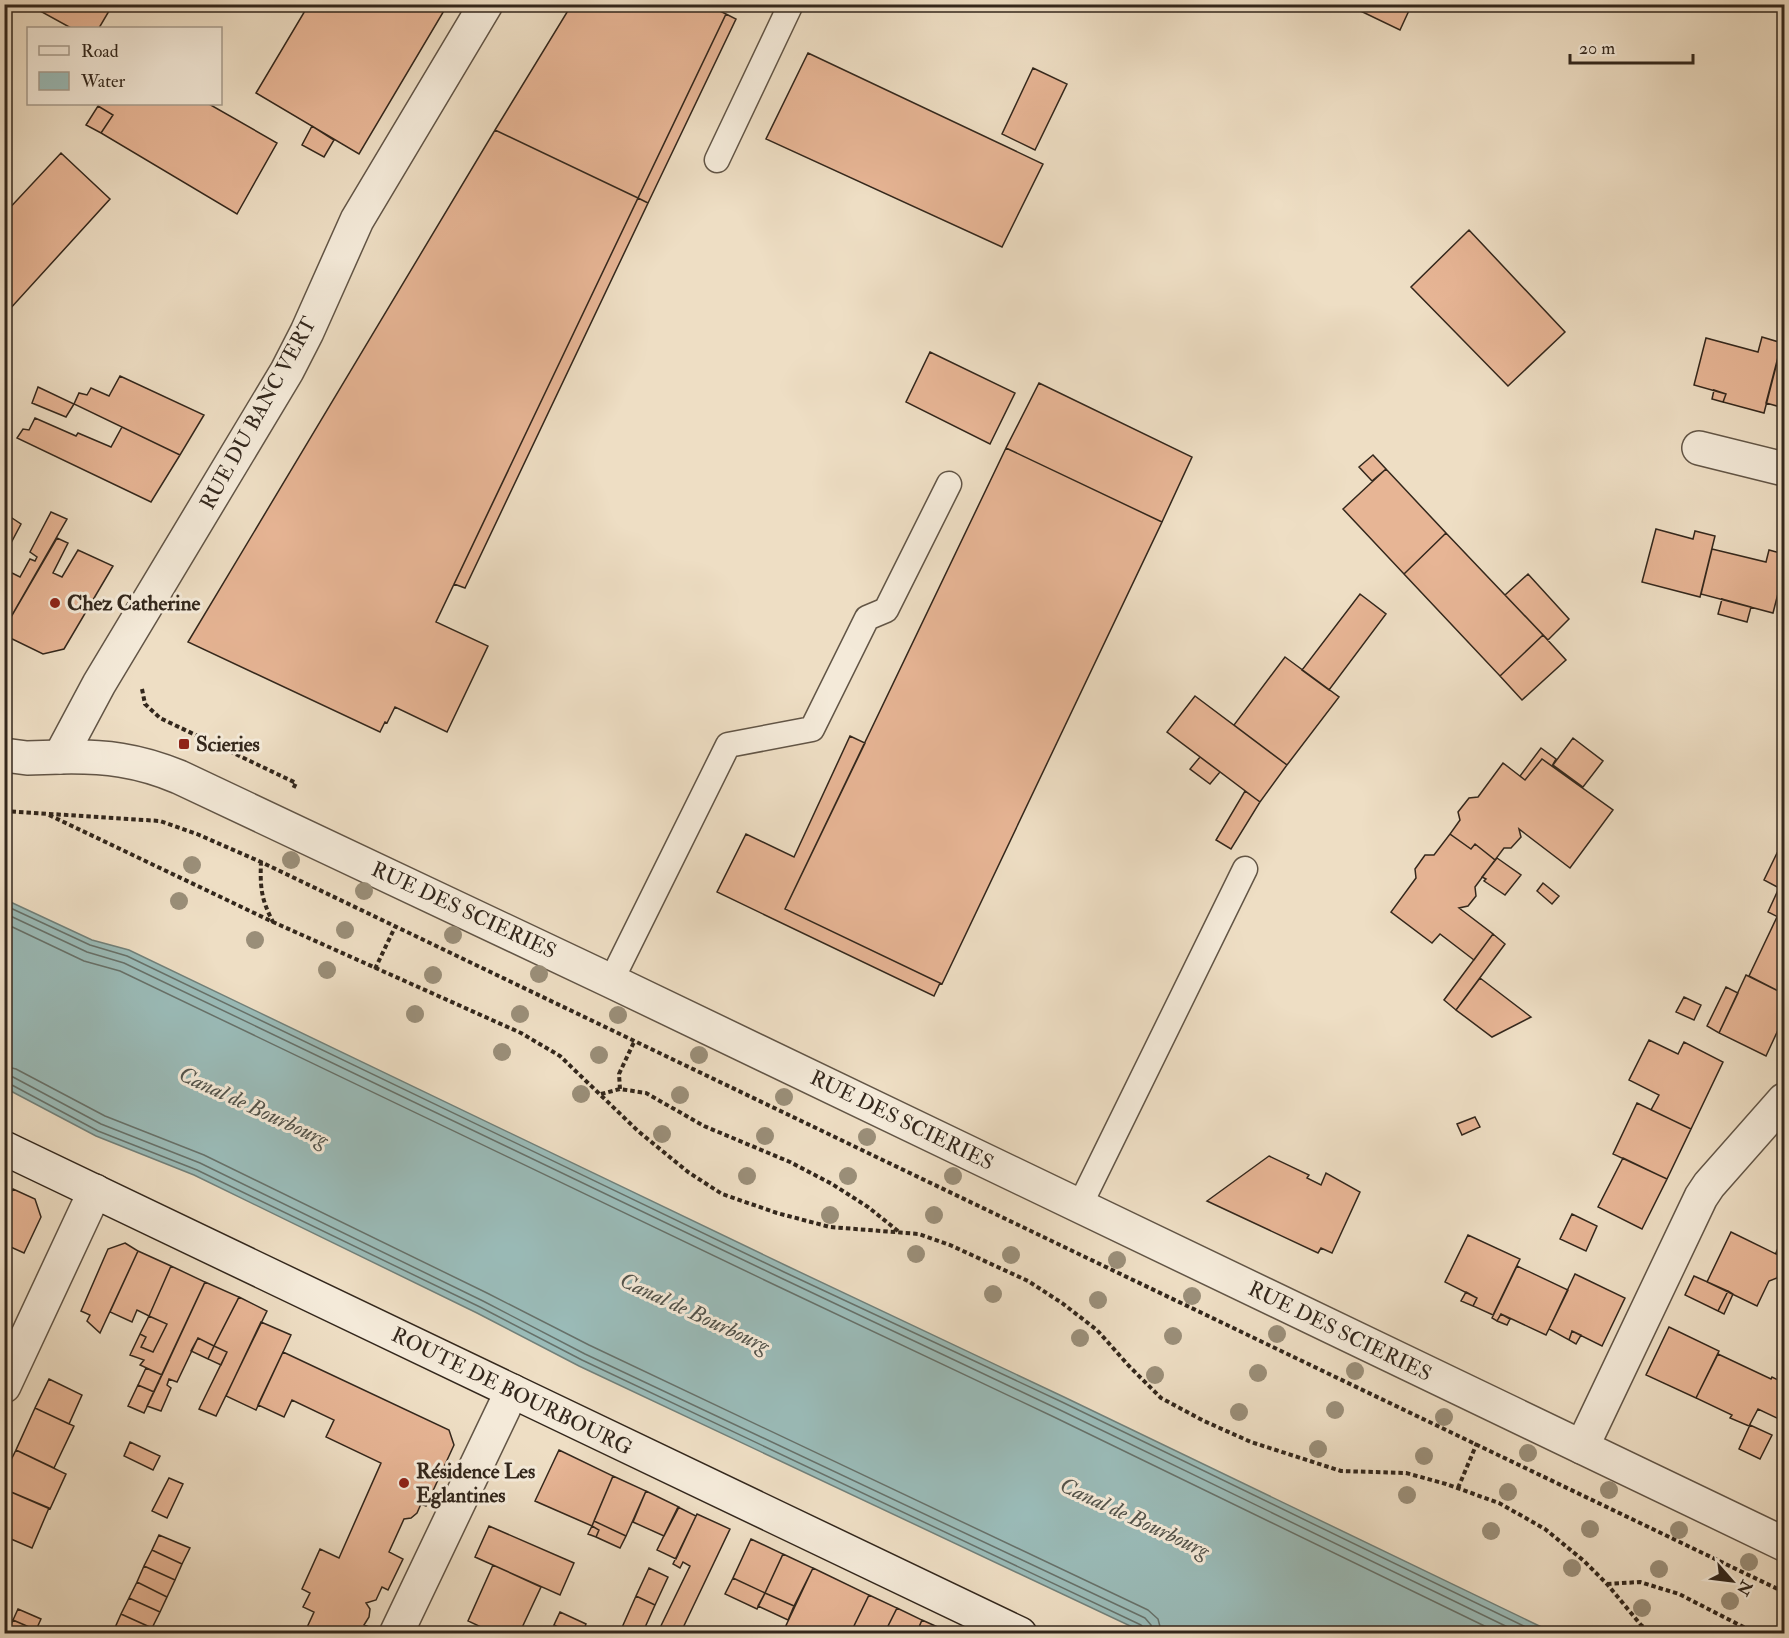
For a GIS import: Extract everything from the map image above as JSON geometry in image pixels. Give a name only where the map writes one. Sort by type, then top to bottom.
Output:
[{"type":"street","name":"RUE DU BANC VERT","points":[[60,757],[99,684],[287,371],[357,220],[486,4]]},
{"type":"street","points":[[1699,448],[1785,468]]},
{"type":"street","name":"RUE DES SCIERIES","points":[[4,755],[27,758],[111,757],[144,764],[179,777],[611,981],[1785,1544]]},
{"type":"street","points":[[1582,1447],[1701,1197],[1709,1185],[1785,1100]]},
{"type":"street","name":"ROUTE DE BOURBOURG","points":[[4,1148],[1008,1631]]},
{"type":"street","points":[[4,1386],[95,1191]]},
{"type":"street","points":[[396,1634],[512,1391]]},
{"type":"lane","points":[[717,160],[791,4]]},
{"type":"lane","points":[[611,981],[728,745],[812,729],[867,618],[886,610],[949,484]]},
{"type":"lane","points":[[1080,1205],[1245,869]]},
{"type":"path","points":[[141,683],[145,704],[160,718],[296,783],[276,822],[261,862],[260,892],[273,922]]},
{"type":"path","points":[[4,811],[160,821],[197,834],[261,862],[1785,1592]]},
{"type":"path","points":[[46,813],[273,922],[521,1033],[560,1056],[638,1131],[688,1172],[723,1194],[777,1213],[830,1227],[919,1234],[950,1245],[1028,1281],[1097,1330],[1161,1398],[1204,1421],[1251,1442],[1341,1471],[1406,1473],[1499,1503],[1545,1529],[1607,1584],[1628,1612],[1652,1634]]},
{"type":"path","points":[[375,969],[395,927]]},
{"type":"path","points":[[620,1089],[619,1074],[634,1042]]},
{"type":"path","points":[[600,1094],[620,1089],[646,1093],[704,1126],[790,1162],[867,1207],[898,1231]]},
{"type":"path","points":[[1458,1488],[1477,1443]]},
{"type":"path","points":[[1607,1584],[1640,1582],[1678,1594],[1757,1634]]},
{"type":"water","name":"Canal de Bourbourg","points":[[4,899],[92,940],[129,950],[1554,1633],[1145,1633],[579,1366],[477,1313],[194,1175],[96,1136],[5,1088]]},
{"type":"building","points":[[43,4],[109,4],[112,6],[100,27],[69,27],[40,11]]},
{"type":"building","points":[[309,4],[448,4],[359,154],[256,93]]},
{"type":"building","points":[[572,4],[706,4],[726,14],[638,198],[495,130]]},
{"type":"building","points":[[1346,4],[1412,4],[1400,30]]},
{"type":"building","points":[[726,14],[736,19],[648,203],[638,198]]},
{"type":"building","points":[[808,53],[1043,164],[1002,247],[766,139]]},
{"type":"building","points":[[1033,68],[1067,84],[1035,150],[1002,134]]},
{"type":"building","points":[[211,105],[277,143],[237,214],[101,133],[113,115],[98,106]]},
{"type":"building","points":[[98,106],[113,115],[101,133],[86,125]]},
{"type":"building","points":[[312,126],[334,140],[324,157],[302,145]]},
{"type":"building","points":[[495,130],[638,198],[436,622],[488,646],[447,732],[395,707],[380,732],[188,642]]},
{"type":"building","points":[[61,153],[110,199],[9,310],[4,305],[4,214]]},
{"type":"building","points":[[638,198],[648,203],[465,588],[454,584]]},
{"type":"building","points":[[1469,230],[1565,332],[1508,386],[1411,287]]},
{"type":"building","points":[[1762,337],[1782,343],[1764,413],[1723,402],[1726,394],[1694,385],[1706,338],[1758,352]]},
{"type":"building","points":[[930,352],[1015,393],[990,444],[906,402]]},
{"type":"building","points":[[1778,357],[1784,358],[1784,408],[1766,403]]},
{"type":"building","points":[[120,376],[204,415],[180,455],[74,404],[79,393],[87,395],[91,388],[109,396]]},
{"type":"building","points":[[1039,383],[1192,457],[1162,522],[1006,448]]},
{"type":"building","points":[[38,387],[74,404],[66,417],[32,403]]},
{"type":"building","points":[[1714,390],[1726,394],[1723,402],[1712,399]]},
{"type":"building","points":[[35,418],[76,436],[78,433],[111,447],[122,427],[180,455],[151,502],[17,438],[23,429],[29,430]]},
{"type":"building","points":[[1006,448],[1162,522],[942,984],[785,909]]},
{"type":"building","points":[[1373,455],[1386,469],[1372,481],[1359,467]]},
{"type":"building","points":[[1386,469],[1446,533],[1404,574],[1343,509]]},
{"type":"building","points":[[51,512],[67,519],[4,629],[4,569],[20,577],[30,559],[35,561],[37,557],[30,552]]},
{"type":"building","points":[[12,518],[21,524],[11,543],[8,541],[4,547],[4,531]]},
{"type":"building","points":[[1656,529],[1693,539],[1695,531],[1715,536],[1700,597],[1642,582]]},
{"type":"building","points":[[1446,533],[1543,635],[1500,676],[1404,574]]},
{"type":"building","name":"Chez Catherine","points":[[57,538],[68,543],[53,573],[62,577],[78,550],[113,566],[64,649],[43,654],[4,635],[4,629]]},
{"type":"building","points":[[1712,549],[1766,562],[1769,550],[1784,554],[1784,570],[1773,613],[1701,594]]},
{"type":"building","points":[[1528,574],[1569,619],[1548,640],[1505,595]]},
{"type":"building","points":[[1360,594],[1386,614],[1329,690],[1302,670]]},
{"type":"building","points":[[1722,599],[1751,607],[1747,622],[1718,614]]},
{"type":"building","points":[[1543,635],[1566,660],[1522,700],[1500,676]]},
{"type":"building","points":[[1285,657],[1339,697],[1287,765],[1234,725]]},
{"type":"building","points":[[1195,696],[1287,765],[1260,802],[1167,732]]},
{"type":"building","points":[[850,736],[865,743],[785,909],[940,983],[934,996],[717,892],[746,834],[794,857]]},
{"type":"building","points":[[1573,738],[1603,761],[1583,787],[1553,765]]},
{"type":"building","points":[[1541,748],[1556,759],[1552,766],[1542,759],[1525,780],[1520,776]]},
{"type":"building","points":[[1200,757],[1220,772],[1210,784],[1190,769]]},
{"type":"building","points":[[1542,759],[1613,810],[1570,868],[1519,829],[1521,837],[1511,848],[1504,848],[1495,860],[1475,844],[1471,849],[1450,834],[1460,820],[1458,812],[1469,798],[1478,797],[1503,763],[1525,780]]},
{"type":"building","points":[[1245,791],[1260,802],[1231,849],[1216,840]]},
{"type":"building","points":[[1450,834],[1471,849],[1475,844],[1495,860],[1475,887],[1476,896],[1468,906],[1459,908],[1493,934],[1474,960],[1440,934],[1432,943],[1391,912],[1416,878],[1415,869],[1425,855],[1434,855]]},
{"type":"building","points":[[1777,853],[1784,857],[1784,877],[1779,888],[1764,880]]},
{"type":"building","points":[[1497,858],[1521,875],[1505,895],[1484,881],[1486,879],[1482,877]]},
{"type":"building","points":[[1784,877],[1784,920],[1768,912]]},
{"type":"building","points":[[1543,883],[1559,896],[1552,904],[1537,891]]},
{"type":"building","points":[[1777,917],[1784,920],[1784,994],[1749,976]]},
{"type":"building","points":[[1493,934],[1505,944],[1456,1010],[1444,1000]]},
{"type":"building","points":[[1746,975],[1784,994],[1784,1017],[1766,1056],[1719,1033]]},
{"type":"building","points":[[1480,978],[1531,1017],[1492,1037],[1456,1010]]},
{"type":"building","points":[[1726,987],[1738,993],[1719,1033],[1707,1026]]},
{"type":"building","points":[[1684,997],[1701,1005],[1694,1020],[1676,1012]]},
{"type":"building","points":[[1649,1040],[1678,1054],[1684,1042],[1723,1062],[1691,1129],[1651,1110],[1659,1095],[1629,1080]]},
{"type":"building","points":[[1637,1103],[1691,1129],[1667,1179],[1613,1154]]},
{"type":"building","points":[[1475,1117],[1480,1127],[1462,1135],[1457,1124]]},
{"type":"building","points":[[1269,1156],[1309,1175],[1307,1178],[1321,1185],[1326,1173],[1360,1192],[1332,1253],[1321,1248],[1318,1253],[1207,1201]]},
{"type":"building","points":[[1623,1158],[1667,1179],[1642,1229],[1598,1207]]},
{"type":"building","points":[[13,1189],[35,1199],[41,1217],[24,1253],[4,1244],[4,1206]]},
{"type":"building","points":[[1572,1214],[1597,1226],[1586,1251],[1560,1239]]},
{"type":"building","points":[[1731,1232],[1784,1258],[1777,1278],[1769,1281],[1757,1306],[1707,1282]]},
{"type":"building","points":[[1784,1234],[1784,1258],[1776,1253]]},
{"type":"building","points":[[1468,1235],[1520,1259],[1493,1315],[1473,1306],[1477,1298],[1445,1282]]},
{"type":"building","points":[[125,1243],[138,1251],[100,1333],[87,1321],[90,1315],[81,1311],[108,1249]]},
{"type":"building","points":[[138,1251],[171,1266],[149,1316],[137,1310],[132,1322],[110,1312]]},
{"type":"building","points":[[171,1266],[205,1282],[162,1375],[140,1365],[144,1360],[130,1355],[140,1334],[146,1337],[141,1347],[153,1352],[167,1324],[149,1316]]},
{"type":"building","points":[[1517,1266],[1568,1290],[1546,1335],[1501,1314],[1497,1321],[1492,1318]]},
{"type":"building","points":[[1575,1274],[1625,1298],[1602,1346],[1572,1331],[1569,1340],[1549,1329]]},
{"type":"building","points":[[1694,1276],[1728,1291],[1718,1311],[1685,1295]]},
{"type":"building","points":[[205,1282],[239,1297],[214,1346],[198,1338],[177,1382],[169,1379],[167,1385],[171,1388],[161,1411],[147,1406]]},
{"type":"building","points":[[1728,1291],[1733,1294],[1724,1314],[1718,1311]]},
{"type":"building","points":[[1466,1292],[1477,1298],[1473,1306],[1461,1301]]},
{"type":"building","points":[[239,1297],[267,1311],[216,1416],[199,1409],[227,1352],[214,1346]]},
{"type":"building","points":[[1501,1314],[1510,1319],[1507,1325],[1497,1321]]},
{"type":"building","points":[[149,1316],[167,1324],[153,1352],[141,1347],[146,1337],[140,1334]]},
{"type":"building","points":[[261,1322],[291,1335],[256,1410],[226,1396]]},
{"type":"building","points":[[1669,1327],[1719,1351],[1696,1398],[1646,1375]]},
{"type":"building","points":[[1572,1331],[1581,1335],[1576,1344],[1569,1340]]},
{"type":"building","points":[[198,1338],[214,1346],[208,1359],[191,1351]]},
{"type":"building","points":[[214,1346],[227,1352],[221,1365],[208,1359]]},
{"type":"building","name":"Résidence Les Eglantines","points":[[283,1352],[449,1430],[454,1445],[426,1506],[421,1504],[417,1513],[411,1518],[404,1519],[389,1552],[403,1559],[388,1590],[382,1587],[376,1600],[366,1603],[370,1609],[369,1617],[364,1625],[369,1627],[366,1634],[304,1634],[314,1612],[303,1607],[310,1593],[302,1589],[320,1549],[339,1558],[381,1463],[326,1437],[334,1420],[292,1400],[284,1417],[258,1405]]},
{"type":"building","points":[[1718,1354],[1784,1383],[1784,1424],[1780,1422],[1781,1420],[1758,1409],[1749,1426],[1730,1418],[1732,1415],[1696,1398]]},
{"type":"building","points":[[146,1368],[162,1375],[154,1392],[138,1385]]},
{"type":"building","points":[[49,1379],[82,1395],[69,1424],[35,1408]]},
{"type":"building","points":[[138,1385],[154,1392],[144,1413],[128,1406]]},
{"type":"building","points":[[35,1408],[74,1426],[54,1468],[16,1450]]},
{"type":"building","points":[[1750,1425],[1772,1435],[1760,1459],[1739,1449]]},
{"type":"building","points":[[130,1442],[160,1456],[153,1470],[124,1456]]},
{"type":"building","points":[[16,1450],[66,1474],[50,1509],[4,1489],[4,1474]]},
{"type":"building","points":[[559,1450],[613,1476],[592,1526],[535,1501]]},
{"type":"building","points":[[613,1476],[646,1491],[626,1536],[594,1521]]},
{"type":"building","points":[[169,1478],[183,1484],[167,1518],[152,1511]]},
{"type":"building","points":[[4,1489],[49,1508],[32,1548],[11,1539],[4,1552]]},
{"type":"building","points":[[646,1491],[679,1507],[664,1536],[633,1522]]},
{"type":"building","points":[[678,1507],[696,1516],[676,1559],[657,1550]]},
{"type":"building","points":[[697,1514],[730,1529],[680,1634],[657,1634],[690,1566],[683,1562],[680,1568],[673,1564]]},
{"type":"building","points":[[594,1521],[626,1536],[620,1548],[596,1537],[599,1530],[592,1526]]},
{"type":"building","points":[[489,1526],[574,1563],[560,1595],[475,1557]]},
{"type":"building","points":[[592,1526],[599,1530],[596,1537],[588,1534]]},
{"type":"building","points":[[159,1535],[190,1548],[182,1564],[152,1550]]},
{"type":"building","points":[[751,1539],[783,1554],[765,1593],[733,1578]]},
{"type":"building","points":[[152,1550],[182,1564],[175,1580],[144,1566]]},
{"type":"building","points":[[783,1554],[813,1568],[794,1606],[765,1593]]},
{"type":"building","points":[[493,1565],[541,1587],[519,1634],[496,1634],[468,1621]]},
{"type":"building","points":[[144,1566],[175,1580],[167,1597],[137,1582]]},
{"type":"building","points":[[649,1568],[668,1577],[655,1605],[636,1596]]},
{"type":"building","points":[[813,1568],[869,1595],[850,1634],[782,1634]]},
{"type":"building","points":[[733,1578],[765,1593],[757,1609],[725,1594]]},
{"type":"building","points":[[137,1582],[167,1597],[160,1612],[129,1598]]},
{"type":"building","points":[[765,1593],[794,1606],[788,1620],[758,1606]]},
{"type":"building","points":[[869,1595],[897,1608],[884,1634],[850,1634]]},
{"type":"building","points":[[636,1596],[655,1605],[642,1634],[623,1634],[620,1632]]},
{"type":"building","points":[[129,1598],[160,1612],[152,1628],[121,1614]]},
{"type":"building","points":[[897,1608],[922,1620],[916,1634],[884,1634]]},
{"type":"building","points":[[18,1609],[41,1619],[36,1630],[13,1620]]},
{"type":"building","points":[[560,1612],[586,1624],[582,1634],[571,1634],[554,1625]]},
{"type":"building","points":[[121,1614],[152,1628],[150,1634],[122,1634],[114,1630]]},
{"type":"building","points":[[4,1616],[13,1620],[6,1634],[4,1634]]},
{"type":"building","points":[[13,1620],[36,1630],[35,1634],[6,1634]]},
{"type":"building","points":[[922,1620],[951,1633],[916,1634]]},
{"type":"building","points":[[554,1625],[568,1632],[567,1634],[550,1634]]},
{"type":"place","name":"Chez Catherine","points":[[55,603]]},
{"type":"place","name":"Scieries","points":[[184,744]]},
{"type":"place","name":"Résidence Les Eglantines","points":[[404,1483]]}]
